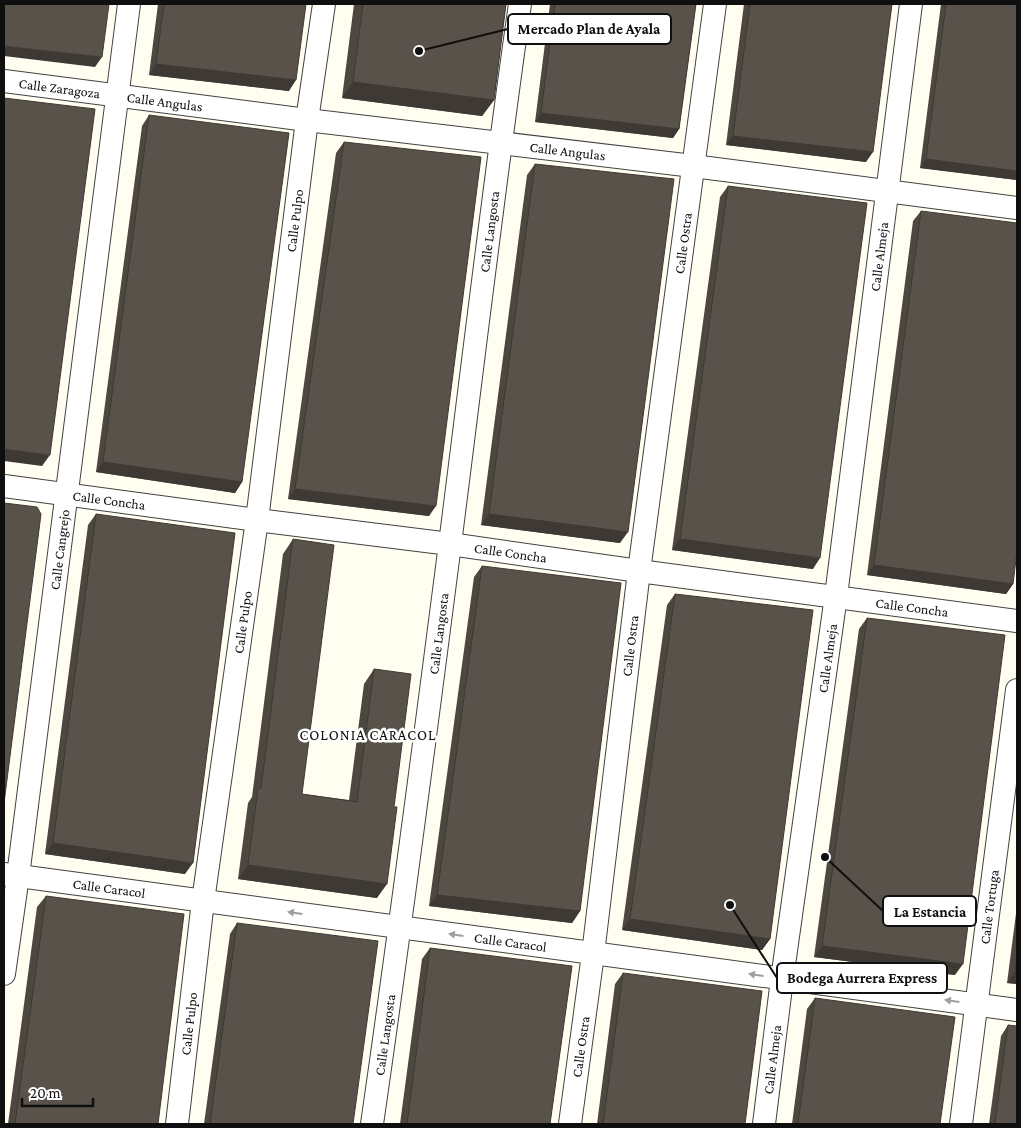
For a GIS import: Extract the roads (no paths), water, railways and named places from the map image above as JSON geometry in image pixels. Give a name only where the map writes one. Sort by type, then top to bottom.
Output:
[{"type":"street","name":"Calle Cangrejo","points":[[4,974],[11,875],[66,494],[128,4]]},
{"type":"street","name":"Calle Pulpo","points":[[177,1124],[203,901],[257,520],[307,120],[324,4]]},
{"type":"street","name":"Calle Langosta","points":[[372,1124],[400,927],[500,143],[520,4]]},
{"type":"street","name":"Calle Ostra","points":[[570,1124],[593,954],[639,571],[715,4]]},
{"type":"street","name":"Calle Almeja","points":[[764,1124],[782,978],[836,596],[911,4]]},
{"type":"street","name":"Calle Zaragoza","points":[[4,81],[116,96]]},
{"type":"street","name":"Calle Angulas","points":[[116,96],[693,166],[1017,208]]},
{"type":"street","name":"Calle Concha","points":[[4,486],[1017,621]]},
{"type":"street","name":"Calle Tortuga","points":[[961,1124],[1017,690]]},
{"type":"street","name":"Calle Caracol","points":[[11,875],[1017,1010]]},
{"type":"place","name":"Mercado Plan de Ayala","points":[[419,51]]},
{"type":"place","name":"La Estancia","points":[[825,857]]},
{"type":"place","name":"Bodega Aurrera Express","points":[[730,905]]},
{"type":"district","name":"COLONIA CARACOL","points":[[368,735]]}]
